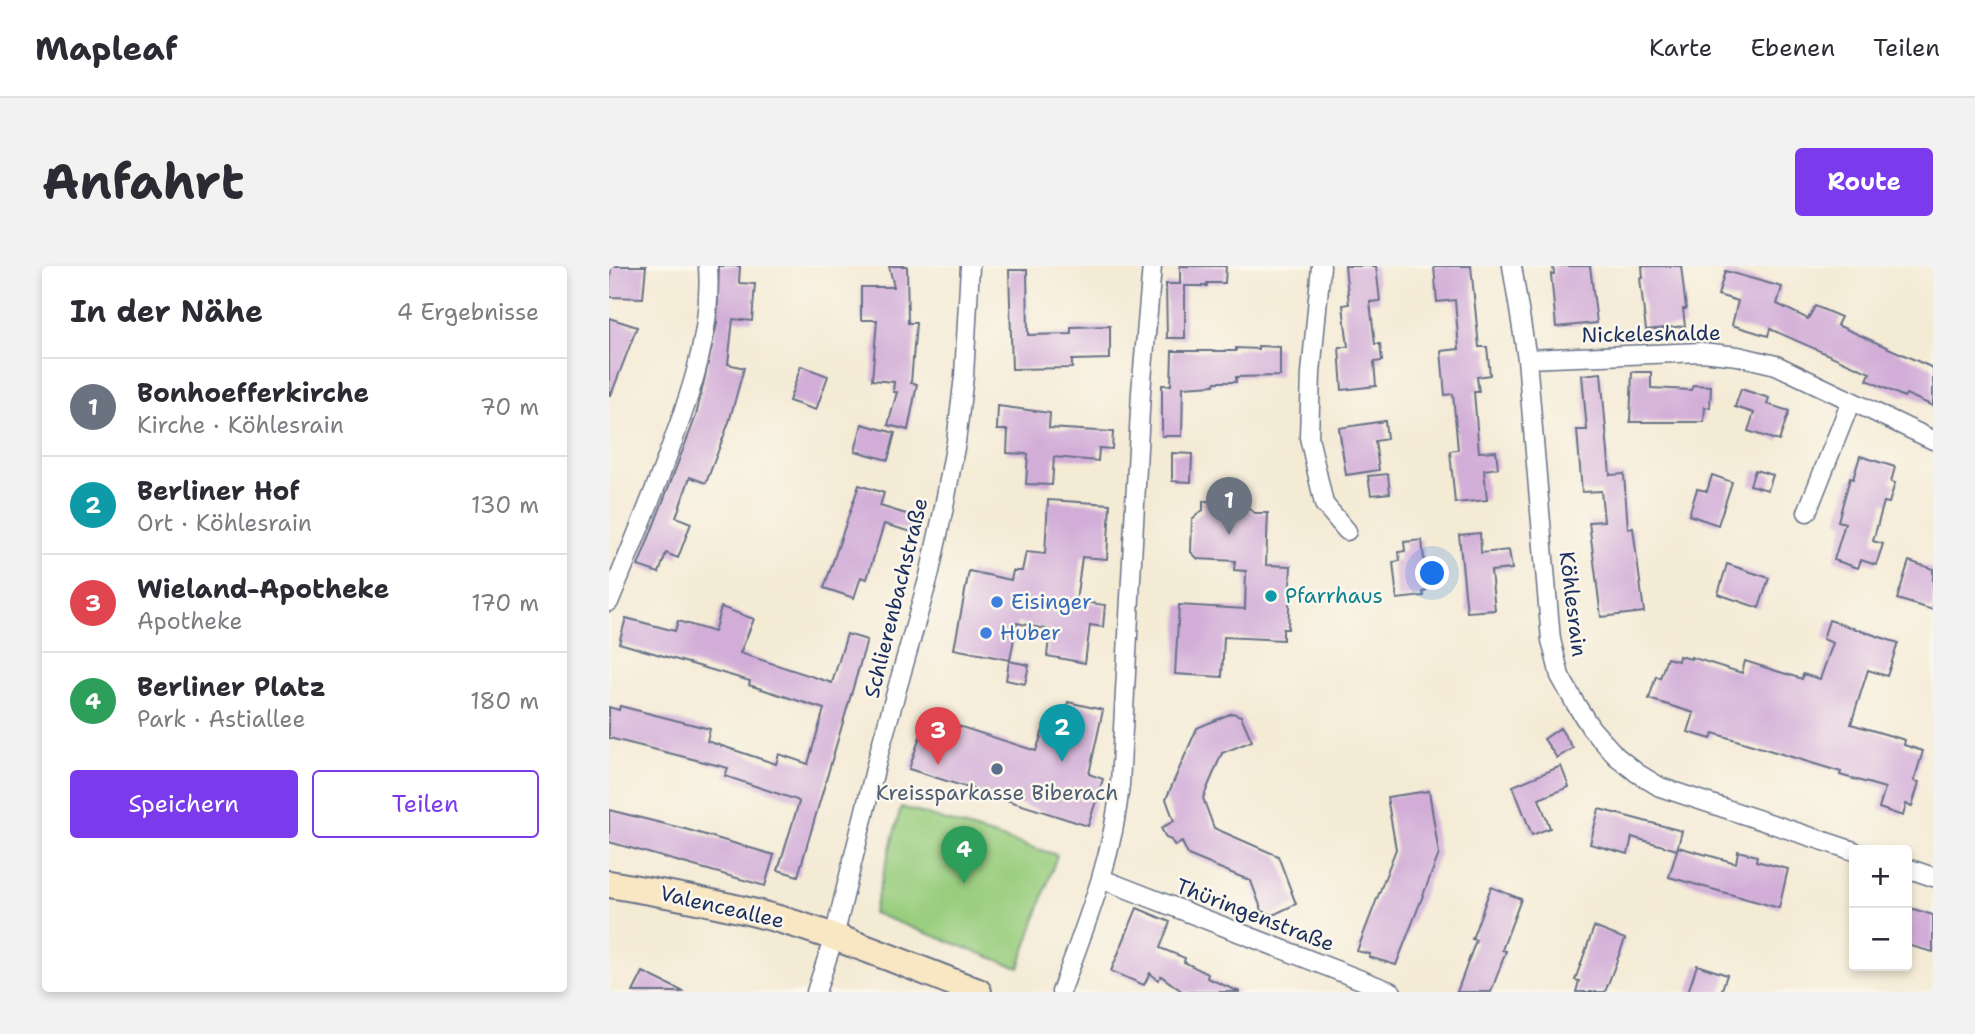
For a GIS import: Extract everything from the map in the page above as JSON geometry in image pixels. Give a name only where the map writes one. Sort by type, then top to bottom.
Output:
[{"type":"street","points":[[609,602],[683,416],[703,349],[709,285],[708,266]]},
{"type":"street","name":"Schlierenbachstraße","points":[[816,992],[834,937],[880,748],[929,576],[944,507],[963,389],[970,266]]},
{"type":"street","points":[[1061,992],[1102,879],[1116,824],[1141,392],[1152,266]]},
{"type":"street","points":[[1321,266],[1311,373],[1309,436],[1324,504],[1347,531]]},
{"type":"street","name":"Köhlesrain","points":[[1512,266],[1527,359],[1551,640],[1560,676],[1591,728],[1616,756],[1660,787],[1849,849]]},
{"type":"street","name":"Nickeleshalde","points":[[1527,359],[1702,352],[1738,356],[1776,365],[1933,440]]},
{"type":"street","points":[[1807,512],[1851,401]]},
{"type":"street","points":[[1912,870],[1933,877]]},
{"type":"street","name":"Thüringenstraße","points":[[1102,879],[1392,992]]},
{"type":"street","name":"Valenceallee","points":[[609,884],[664,893],[780,919],[978,992]]},
{"type":"green space","points":[[901,807],[1057,855],[1019,968],[873,913]]},
{"type":"building","points":[[611,266],[646,266],[643,298],[609,297]]},
{"type":"building","points":[[719,266],[740,266],[739,283],[755,284],[752,321],[733,319],[728,364],[744,368],[729,422],[706,483],[690,477],[676,517],[691,523],[678,558],[666,553],[659,573],[638,566],[696,416],[717,323]]},
{"type":"building","points":[[889,266],[907,266],[908,323],[916,323],[911,383],[917,384],[908,430],[888,425],[897,392],[893,392],[894,382],[872,380],[877,320],[861,320],[861,287],[894,287]]},
{"type":"building","points":[[1180,266],[1226,266],[1225,283],[1185,286],[1185,338],[1167,338],[1166,284],[1180,284]]},
{"type":"building","points":[[1345,266],[1376,266],[1380,301],[1370,302],[1375,344],[1380,344],[1382,361],[1374,362],[1376,386],[1342,390],[1339,347],[1348,347],[1343,305],[1349,304]]},
{"type":"building","points":[[1434,266],[1471,266],[1479,347],[1487,347],[1490,375],[1477,377],[1479,392],[1474,392],[1479,452],[1496,451],[1498,468],[1484,470],[1487,500],[1455,503],[1450,451],[1458,450],[1453,394],[1445,395],[1441,351],[1459,349],[1455,300],[1437,302]]},
{"type":"building","points":[[1553,266],[1590,266],[1597,323],[1556,327],[1551,274],[1554,274]]},
{"type":"building","points":[[1642,266],[1681,266],[1686,309],[1683,309],[1685,326],[1646,330],[1640,278],[1643,278]]},
{"type":"building","points":[[1009,270],[1027,270],[1028,335],[1071,334],[1071,327],[1110,326],[1110,359],[1072,360],[1072,368],[1012,369]]},
{"type":"building","points":[[1725,271],[1782,287],[1777,304],[1808,319],[1815,306],[1841,317],[1837,325],[1933,368],[1933,406],[1906,394],[1904,397],[1867,380],[1870,373],[1770,329],[1768,336],[1732,325],[1738,301],[1718,295]]},
{"type":"building","points":[[609,318],[637,327],[611,395],[609,395]]},
{"type":"building","points":[[1258,346],[1280,347],[1280,376],[1236,377],[1236,382],[1183,387],[1182,436],[1162,436],[1162,385],[1171,385],[1172,351],[1236,351],[1236,348],[1258,349]]},
{"type":"building","points":[[801,366],[828,376],[816,410],[789,401]]},
{"type":"building","points":[[1632,372],[1651,372],[1651,388],[1691,390],[1693,385],[1711,386],[1710,408],[1705,407],[1704,422],[1630,422]]},
{"type":"building","points":[[1601,373],[1610,475],[1624,474],[1628,529],[1633,528],[1644,612],[1601,617],[1589,522],[1604,521],[1601,491],[1582,492],[1577,430],[1587,430],[1582,375]]},
{"type":"building","points":[[1741,389],[1769,398],[1767,404],[1789,411],[1779,441],[1748,431],[1754,413],[1735,407]]},
{"type":"building","points":[[998,406],[1050,413],[1049,428],[1113,432],[1112,449],[1099,448],[1098,461],[1054,457],[1052,485],[1026,484],[1028,454],[1007,453],[1008,430],[997,430]]},
{"type":"building","points":[[1385,421],[1387,439],[1375,441],[1379,470],[1346,475],[1339,428]]},
{"type":"building","points":[[862,424],[895,433],[888,460],[855,451]]},
{"type":"building","points":[[1172,453],[1192,454],[1191,482],[1172,481]]},
{"type":"building","points":[[1860,456],[1895,467],[1891,482],[1895,483],[1889,503],[1884,502],[1873,541],[1883,544],[1876,565],[1861,560],[1858,568],[1834,560],[1845,523],[1838,521],[1850,478],[1853,479]]},
{"type":"building","points":[[1755,470],[1773,475],[1768,490],[1750,485]]},
{"type":"building","points":[[1388,474],[1390,493],[1371,495],[1368,476]]},
{"type":"building","points":[[1712,475],[1732,482],[1718,525],[1689,515],[1697,489],[1707,491]]},
{"type":"building","points":[[859,485],[884,493],[880,506],[916,517],[912,532],[884,524],[867,579],[861,577],[854,598],[824,588]]},
{"type":"building","points":[[1048,500],[1110,504],[1107,559],[1082,557],[1076,601],[1105,605],[1103,627],[1090,625],[1085,663],[1047,656],[1050,630],[1017,623],[1010,660],[954,649],[969,571],[1011,580],[1013,571],[1022,571],[1026,552],[1045,554]]},
{"type":"building","points":[[1203,501],[1240,503],[1255,513],[1268,513],[1266,565],[1291,566],[1288,629],[1283,629],[1283,640],[1224,637],[1222,677],[1175,674],[1179,605],[1245,609],[1246,571],[1234,570],[1235,561],[1198,559],[1191,552],[1192,519],[1203,510]]},
{"type":"building","points":[[1480,533],[1481,553],[1509,550],[1512,569],[1491,571],[1495,610],[1467,612],[1459,535]]},
{"type":"building","points":[[1422,540],[1430,588],[1423,592],[1424,596],[1397,599],[1393,562],[1400,561],[1399,552],[1405,551],[1404,542]]},
{"type":"building","points":[[1909,561],[1933,569],[1933,610],[1897,599]]},
{"type":"building","points":[[1727,564],[1769,578],[1759,608],[1718,594]]},
{"type":"building","points":[[721,607],[754,619],[740,653],[832,683],[847,634],[867,640],[798,876],[778,870],[799,802],[797,800],[725,776],[728,768],[609,738],[609,707],[619,710],[620,706],[710,729],[707,741],[776,764],[779,754],[808,764],[824,709],[749,685],[750,681],[619,643],[626,618],[675,631],[678,621],[714,632]]},
{"type":"building","points":[[1829,620],[1898,643],[1887,676],[1868,670],[1851,724],[1905,740],[1904,745],[1923,751],[1914,781],[1919,782],[1912,806],[1906,804],[1903,816],[1879,808],[1885,788],[1713,733],[1711,739],[1688,732],[1694,713],[1649,699],[1656,676],[1660,678],[1667,658],[1678,661],[1679,656],[1691,657],[1742,673],[1745,661],[1802,679],[1803,674],[1820,679],[1833,643],[1823,639]]},
{"type":"building","points":[[1009,661],[1029,665],[1025,684],[1006,680]]},
{"type":"building","points":[[1068,702],[1103,710],[1089,774],[1103,779],[1088,826],[909,769],[927,716],[1036,751],[1043,730],[1060,735]]},
{"type":"building","points":[[1232,713],[1241,716],[1252,741],[1222,753],[1203,798],[1214,828],[1278,856],[1296,904],[1273,915],[1262,911],[1251,881],[1188,855],[1182,842],[1175,846],[1166,838],[1161,828],[1174,821],[1166,799],[1197,728]]},
{"type":"building","points":[[1560,728],[1573,748],[1557,758],[1544,739]]},
{"type":"building","points":[[1561,766],[1569,787],[1539,799],[1550,828],[1532,835],[1513,786]]},
{"type":"building","points":[[1429,791],[1439,854],[1396,965],[1357,951],[1396,849],[1387,797]]},
{"type":"building","points":[[1599,809],[1682,831],[1677,850],[1632,837],[1628,854],[1590,844]]},
{"type":"building","points":[[609,810],[774,855],[765,886],[609,842]]},
{"type":"building","points":[[1678,847],[1736,863],[1738,851],[1757,856],[1756,861],[1788,869],[1779,908],[1669,877]]},
{"type":"building","points":[[1491,887],[1521,899],[1502,950],[1506,951],[1491,992],[1457,992],[1476,940],[1472,939]]},
{"type":"building","points":[[1137,908],[1170,922],[1160,948],[1185,958],[1184,962],[1208,974],[1207,978],[1240,992],[1183,992],[1161,976],[1158,980],[1150,973],[1144,985],[1111,971]]},
{"type":"building","points":[[1912,909],[1933,915],[1933,952],[1912,946]]},
{"type":"building","points":[[1594,927],[1625,939],[1605,992],[1576,992],[1579,981],[1575,980]]},
{"type":"building","points":[[1697,965],[1727,975],[1721,992],[1688,992]]},
{"type":"building","points":[[643,972],[684,992],[633,992]]},
{"type":"place","name":"Bonhoefferkirche","points":[[1229,535]]},
{"type":"place","name":"Pfarrhaus","points":[[1271,596]]},
{"type":"place","name":"Eisinger","points":[[997,602]]},
{"type":"place","name":"Huber","points":[[986,633]]},
{"type":"place","name":"Berliner Hof","points":[[1062,762]]},
{"type":"place","name":"Wieland-Apotheke","points":[[938,765]]},
{"type":"place","name":"Kreissparkasse Biberach","points":[[997,769]]},
{"type":"place","name":"Berliner Platz","points":[[964,884]]}]
